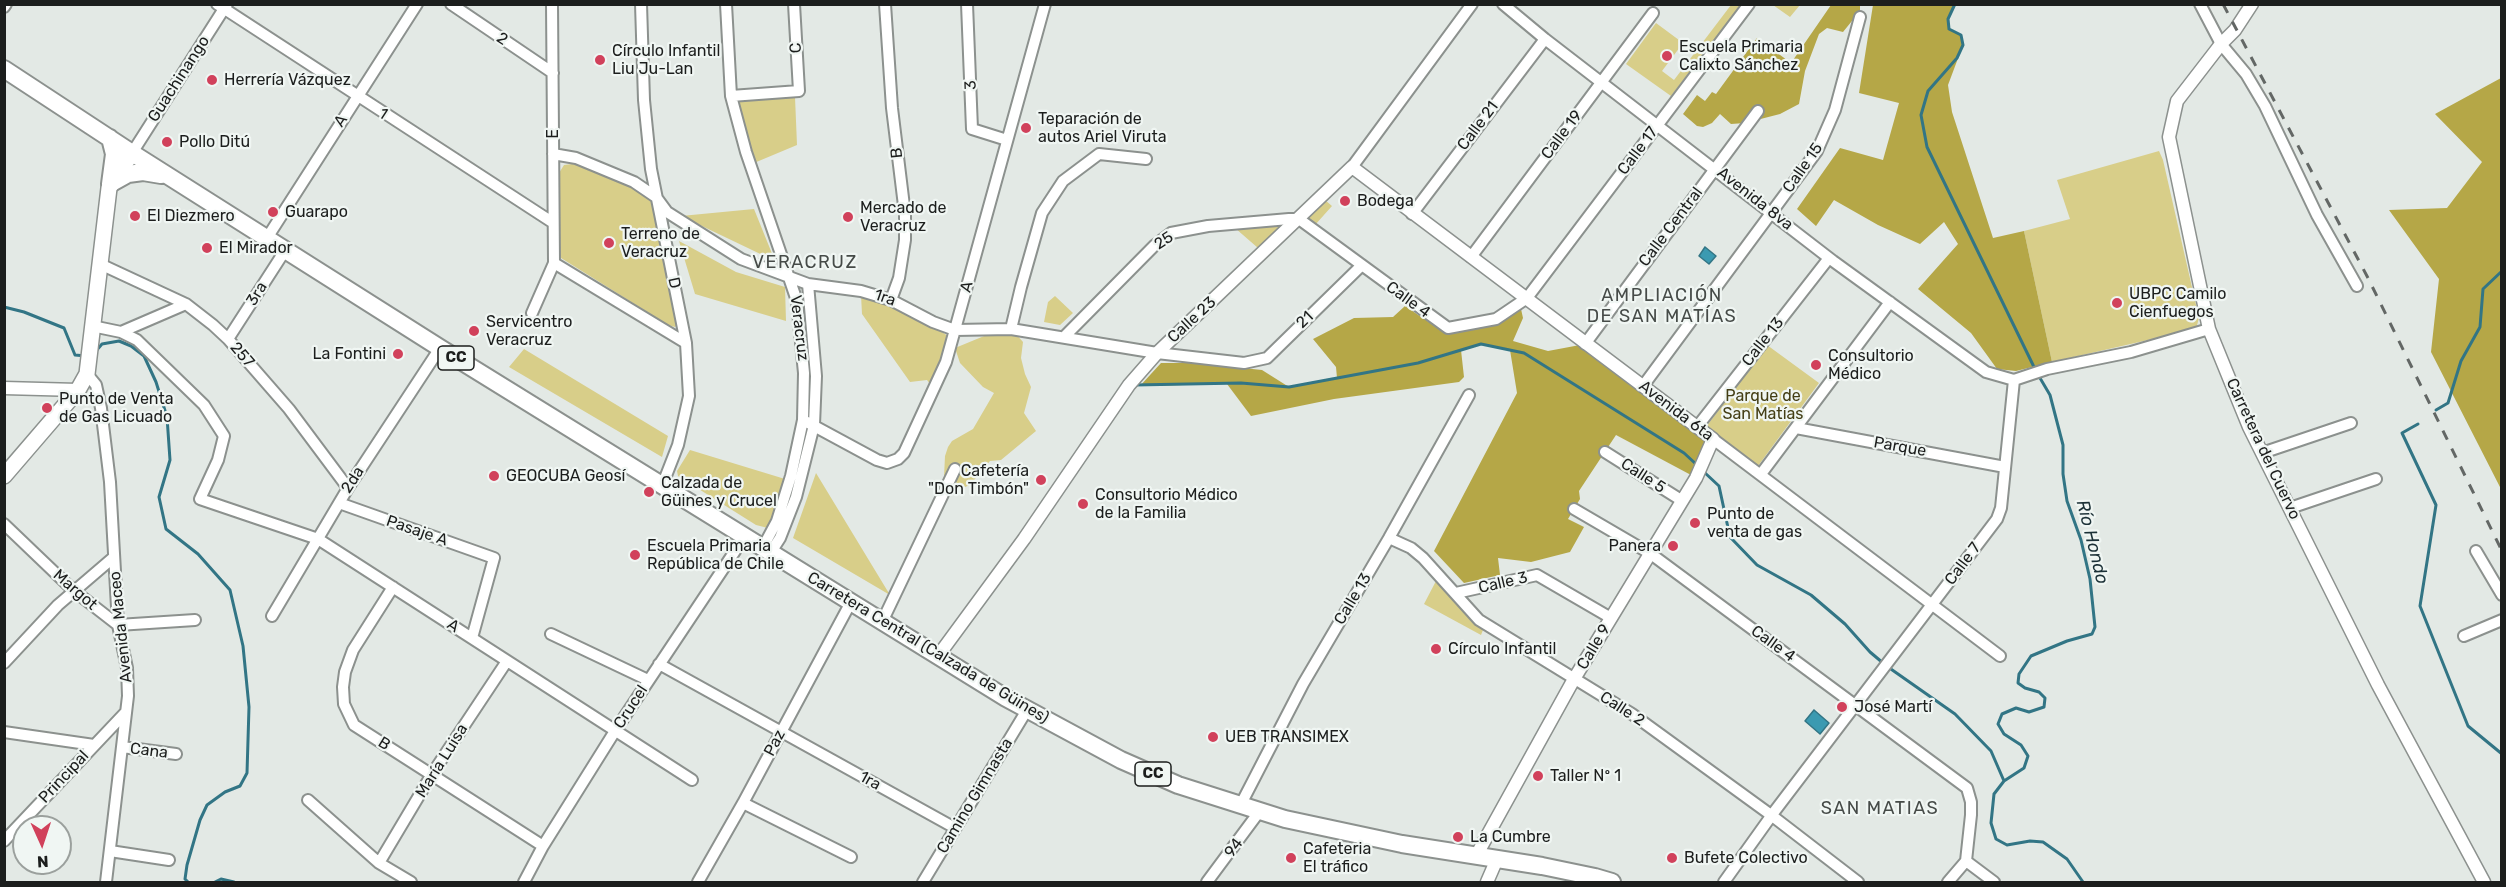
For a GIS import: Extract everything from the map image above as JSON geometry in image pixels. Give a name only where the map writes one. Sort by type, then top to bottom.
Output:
[{"type":"main road","name":"Carretera Central (Calzada de Güines)","points":[[4,69],[168,176],[662,486],[1027,710],[1121,760],[1178,785],[1259,812],[1342,832],[1553,868],[1612,882]]},
{"type":"main road","points":[[4,476],[78,390],[87,370],[114,154],[110,138]]},
{"type":"main road","points":[[110,184],[132,153]]},
{"type":"main road","points":[[110,184],[128,174],[168,176]]},
{"type":"street","name":"A","points":[[267,238],[417,4]]},
{"type":"street","name":"2","points":[[451,4],[553,73]]},
{"type":"street","name":"E","points":[[532,313],[554,263],[552,4]]},
{"type":"street","name":"D","points":[[641,4],[644,100],[656,197],[686,343],[689,396],[678,445],[662,486]]},
{"type":"street","name":"Veracruz","points":[[726,4],[731,96],[753,173],[797,301],[804,373],[803,420],[782,511],[767,550]]},
{"type":"street","name":"C","points":[[731,96],[799,91],[794,4]]},
{"type":"street","name":"B","points":[[885,4],[892,108],[905,214],[905,240],[899,278],[891,300]]},
{"type":"street","name":"3","points":[[967,4],[972,129],[1007,140]]},
{"type":"street","name":"A","points":[[803,420],[878,460],[887,462],[898,459],[904,453],[934,391],[955,330],[1045,4]]},
{"type":"street","name":"Calle 23","points":[[938,656],[1024,539],[1129,385],[1157,353],[1352,167],[1472,4]]},
{"type":"street","name":"Avenida 8va","points":[[1503,4],[1601,83],[1715,168],[1829,258],[1986,372],[2014,380]]},
{"type":"street","name":"Calle 17","points":[[1527,298],[1749,4]]},
{"type":"street","points":[[2200,4],[2221,44],[2246,74],[2265,106],[2317,215],[2357,286]]},
{"type":"street","name":"Carretera del Cuervo","points":[[2252,4],[2235,30],[2221,44],[2177,101],[2169,137],[2209,329],[2249,427],[2384,696],[2484,882]]},
{"type":"street","name":"1","points":[[222,6],[357,97],[552,222]]},
{"type":"street","name":"Guachinango","points":[[132,153],[222,6]]},
{"type":"street","name":"Calle 19","points":[[1471,257],[1653,12]]},
{"type":"street","name":"Calle 15","points":[[1643,386],[1803,172],[1829,128],[1860,17]]},
{"type":"street","name":"Calle 21","points":[[1412,214],[1545,39]]},
{"type":"street","name":"Calle Central","points":[[1585,344],[1758,111]]},
{"type":"street","name":"1ra","points":[[553,154],[576,158],[634,182],[656,197],[668,212],[741,259],[808,284],[861,291],[891,300],[933,322],[955,330],[1011,329],[1157,353],[1244,363]]},
{"type":"street","points":[[1011,329],[1020,286],[1042,213],[1063,181],[1099,154],[1146,159]]},
{"type":"street","name":"Avenida 6ta","points":[[1352,167],[2000,656]]},
{"type":"street","name":"Calle 4","points":[[1299,219],[1448,328],[1496,319],[1527,298]]},
{"type":"street","name":"25","points":[[1064,337],[1155,246],[1171,233],[1252,221],[1299,219]]},
{"type":"street","name":"3ra","points":[[228,339],[286,249]]},
{"type":"street","name":"Calle 13","points":[[1698,427],[1829,258]]},
{"type":"street","points":[[554,263],[686,343]]},
{"type":"street","name":"257","points":[[100,264],[186,304],[228,339],[289,408],[348,488]]},
{"type":"street","name":"21","points":[[1244,363],[1267,358],[1361,266]]},
{"type":"street","name":"Veracruz","points":[[767,550],[780,538],[796,498],[814,425],[816,376],[808,284]]},
{"type":"street","points":[[1761,474],[1890,302]]},
{"type":"street","points":[[92,326],[121,332],[186,304]]},
{"type":"street","points":[[2014,380],[2047,369],[2131,352],[2209,329]]},
{"type":"street","name":"A","points":[[121,332],[137,340],[204,405],[224,436],[218,460],[200,498],[318,539],[692,780]]},
{"type":"street","name":"2da","points":[[272,616],[348,488],[440,348]]},
{"type":"street","name":"Avenida Maceo","points":[[87,370],[96,385],[101,408],[110,482],[118,625],[127,668],[128,696],[106,882]]},
{"type":"street","name":"Calle 7","points":[[1724,882],[1890,657],[1997,519],[2001,508],[2014,380]]},
{"type":"street","points":[[4,388],[78,390]]},
{"type":"street","name":"Calle 13","points":[[1240,806],[1303,684],[1389,538],[1469,395]]},
{"type":"street","points":[[2262,453],[2351,423]]},
{"type":"street","name":"Parque","points":[[1796,428],[2005,467]]},
{"type":"street","name":"Calle 9","points":[[1476,856],[1574,679],[1696,478],[1713,439]]},
{"type":"street","name":"Calle 5","points":[[1605,452],[1681,500]]},
{"type":"street","points":[[882,622],[955,469]]},
{"type":"street","points":[[2290,508],[2376,478]]},
{"type":"street","name":"Pasaje A","points":[[339,503],[494,558],[472,638]]},
{"type":"street","name":"Calle 4","points":[[1574,509],[1651,554],[1966,788],[1971,802],[1966,861]]},
{"type":"street","name":"Margot","points":[[4,524],[73,590],[118,625]]},
{"type":"street","name":"Crucel","points":[[524,882],[543,846],[615,731],[745,536]]},
{"type":"street","name":"Calle 2","points":[[1389,538],[1411,548],[1424,558],[1479,620],[1632,714],[1772,815],[1858,882]]},
{"type":"street","points":[[2476,551],[2502,595]]},
{"type":"street","points":[[4,663],[73,590],[114,557]]},
{"type":"street","name":"Calle 3","points":[[1456,593],[1537,575],[1611,618]]},
{"type":"street","name":"B","points":[[393,587],[353,650],[343,687],[344,704],[354,725],[543,846]]},
{"type":"street","name":"Paz","points":[[698,882],[743,803],[850,602]]},
{"type":"street","points":[[118,625],[195,620]]},
{"type":"street","points":[[2464,636],[2502,621]]},
{"type":"street","points":[[551,634],[648,680]]},
{"type":"street","name":"María Luisa","points":[[379,863],[432,774],[507,660]]},
{"type":"street","name":"1ra","points":[[659,664],[955,828]]},
{"type":"street","name":"Camino Gimnasta","points":[[923,882],[1027,710]]},
{"type":"street","name":"Principal","points":[[4,842],[125,713]]},
{"type":"street","points":[[4,732],[94,745]]},
{"type":"street","name":"Cana","points":[[122,747],[176,754]]},
{"type":"street","points":[[308,800],[379,863],[411,882]]},
{"type":"street","points":[[743,803],[851,857]]},
{"type":"street","name":"94","points":[[1208,882],[1259,812]]},
{"type":"street","points":[[110,851],[169,860]]},
{"type":"street","points":[[1487,882],[1497,860]]},
{"type":"street","points":[[1948,882],[1966,861],[1994,882]]},
{"type":"green space","points":[[1731,5],[1742,5],[1671,96],[1626,64],[1656,23],[1683,43],[1662,71],[1674,80]]},
{"type":"green space","points":[[1773,5],[1800,5],[1790,17]]},
{"type":"green space","points":[[795,97],[797,145],[754,163],[738,101]]},
{"type":"green space","points":[[2159,151],[2199,318],[2196,329],[2052,362],[2024,231],[2070,219],[2057,180]]},
{"type":"green space","name":"Terreno de Veracruz","points":[[564,165],[589,166],[622,181],[651,200],[679,324],[675,327],[668,325],[561,258],[557,248],[559,173]]},
{"type":"green space","points":[[1325,200],[1332,206],[1315,225],[1307,218]]},
{"type":"green space","points":[[754,209],[775,261],[681,216]]},
{"type":"green space","points":[[1283,223],[1258,248],[1235,228]]},
{"type":"green space","points":[[679,241],[736,272],[785,287],[786,321],[695,294]]},
{"type":"green space","points":[[861,295],[880,300],[919,317],[948,336],[938,369],[930,384],[927,380],[910,382],[862,314]]},
{"type":"green space","points":[[1055,296],[1073,313],[1060,325],[1044,322],[1048,302]]},
{"type":"green space","points":[[1015,333],[1023,342],[1021,358],[1031,387],[1024,413],[1036,431],[1001,460],[990,461],[970,485],[950,493],[945,490],[944,477],[948,447],[952,441],[973,429],[994,393],[983,387],[960,363],[955,348],[989,334]]},
{"type":"green space","name":"Parque de San Matías","points":[[1767,345],[1819,383],[1758,466],[1706,427]]},
{"type":"green space","points":[[524,349],[668,436],[662,457],[509,367]]},
{"type":"green space","points":[[690,450],[785,479],[768,528],[756,525],[678,476],[677,471]]},
{"type":"green space","points":[[816,473],[890,595],[793,538]]},
{"type":"green space","points":[[1436,581],[1483,630],[1481,635],[1424,604]]},
{"type":"shaded area","points":[[1831,5],[1860,5],[1860,11],[1843,32],[1827,28],[1819,34],[1805,71],[1799,104],[1780,114],[1745,123],[1731,124],[1720,114],[1712,123],[1703,127],[1697,126],[1683,114],[1697,95],[1705,101],[1712,92],[1716,94],[1757,38],[1791,63]]},
{"type":"shaded area","points":[[1873,5],[1955,5],[1948,19],[1949,29],[1961,35],[1963,45],[1948,85],[1952,112],[1993,238],[2024,231],[2052,362],[2016,371],[1997,369],[1971,333],[1918,289],[1958,244],[1944,222],[1920,244],[1878,225],[1834,200],[1816,226],[1797,209],[1840,148],[1883,160],[1899,103],[1859,93]]},
{"type":"shaded area","points":[[2501,78],[2501,489],[2431,352],[2439,279],[2389,210],[2447,208],[2482,162],[2435,114]]},
{"type":"shaded area","points":[[1405,306],[1445,333],[1499,323],[1521,309],[1523,318],[1513,341],[1548,351],[1580,345],[1708,439],[1697,465],[1691,475],[1616,435],[1579,491],[1580,499],[1568,519],[1584,527],[1570,552],[1531,562],[1498,558],[1500,575],[1464,583],[1434,551],[1517,393],[1510,350],[1481,344],[1461,350],[1464,377],[1459,382],[1334,399],[1251,416],[1227,384],[1140,386],[1161,363],[1194,363],[1262,370],[1289,387],[1337,378],[1336,367],[1313,339],[1354,318],[1393,317]]},
{"type":"water","points":[[1705,247],[1716,256],[1709,264],[1699,256]]},
{"type":"water","points":[[1814,710],[1829,723],[1820,734],[1805,721]]},
{"type":"waterway","name":"Río Hondo","points":[[1955,4],[1948,19],[1949,29],[1961,35],[1963,45],[1957,58],[1928,91],[1921,115],[1927,147],[2034,367]]},
{"type":"waterway","points":[[2436,410],[2448,403],[2461,361],[2480,327],[2483,289],[2502,271]]},
{"type":"waterway","name":"Guachinango","points":[[4,307],[24,312],[64,328],[75,355],[86,356]]},
{"type":"waterway","name":"Guachinango","points":[[96,351],[102,344],[119,341],[131,346],[144,356],[156,382],[167,417],[170,460],[159,497],[166,529],[198,554],[230,590],[243,646],[249,707],[247,773],[240,786],[225,792],[207,805],[200,820],[187,865],[185,879],[188,882]]},
{"type":"waterway","points":[[1134,385],[1241,383],[1289,387],[1418,363],[1481,344],[1524,353],[1684,453],[1697,465]]},
{"type":"waterway","name":"Río Hondo","points":[[2040,378],[2050,395],[2063,445],[2063,474],[2067,501],[2081,540],[2090,579],[2095,627],[2092,634],[2067,641],[2031,656],[2019,674],[2018,683],[2025,688],[2039,692],[2045,698],[2044,707],[2029,712],[2016,708],[2002,714],[1998,724],[2004,734],[2021,745],[2028,756],[2024,768],[2004,781],[1994,794],[1991,823],[1996,839],[2007,845],[2030,841],[2043,842],[2067,859],[2083,882]]},
{"type":"waterway","points":[[2418,424],[2402,433],[2436,505],[2420,606],[2468,726],[2502,754]]},
{"type":"waterway","points":[[1704,472],[1719,486],[1730,537],[1757,565],[1811,595],[1845,624],[1883,663]]},
{"type":"waterway","points":[[1888,667],[1955,714],[1991,751],[2004,781]]},
{"type":"waterway","name":"Guachinango","points":[[215,882],[221,879],[234,882]]},
{"type":"railway","points":[[2223,4],[2368,278],[2502,551]]},
{"type":"place","name":"Escuela Primaria Calixto Sánchez","points":[[1667,56]]},
{"type":"place","name":"Círculo Infantil Liu Ju-Lan","points":[[600,60]]},
{"type":"place","name":"Herrería Vázquez","points":[[212,80]]},
{"type":"place","name":"Teparación de autos Ariel Viruta","points":[[1026,128]]},
{"type":"place","name":"Pollo Ditú","points":[[167,142]]},
{"type":"place","name":"Bodega","points":[[1345,201]]},
{"type":"place","name":"Guarapo","points":[[273,212]]},
{"type":"place","name":"El Diezmero","points":[[135,216]]},
{"type":"place","name":"Mercado de Veracruz","points":[[848,217]]},
{"type":"place","name":"Terreno de Veracruz","points":[[609,243]]},
{"type":"place","name":"El Mirador","points":[[207,248]]},
{"type":"place","name":"UBPC Camilo Cienfuegos","points":[[2117,303]]},
{"type":"place","name":"Servicentro Veracruz","points":[[474,331]]},
{"type":"place","name":"La Fontini","points":[[398,354]]},
{"type":"place","name":"Consultorio Médico","points":[[1816,365]]},
{"type":"place","name":"Punto de Venta de Gas Licuado","points":[[47,408]]},
{"type":"place","name":"GEOCUBA Geosí","points":[[494,476]]},
{"type":"place","name":"Cafetería \"Don Timbón\"","points":[[1041,480]]},
{"type":"place","name":"Calzada de Güines y Crucel","points":[[649,492]]},
{"type":"place","name":"Consultorio Médico de la Familia","points":[[1083,504]]},
{"type":"place","name":"Punto de venta de gas","points":[[1695,523]]},
{"type":"place","name":"Panera","points":[[1673,546]]},
{"type":"place","name":"Escuela Primaria República de Chile","points":[[635,555]]},
{"type":"place","name":"Círculo Infantil","points":[[1436,649]]},
{"type":"place","name":"José Martí","points":[[1842,707]]},
{"type":"place","name":"UEB TRANSIMEX","points":[[1213,737]]},
{"type":"place","name":"Taller Nº 1","points":[[1538,776]]},
{"type":"place","name":"La Cumbre","points":[[1458,837]]},
{"type":"place","name":"Cafeteria El tráfico","points":[[1291,858]]},
{"type":"place","name":"Bufete Colectivo","points":[[1672,858]]},
{"type":"district","name":"VERACRUZ","points":[[805,263]]},
{"type":"district","name":"AMPLIACIÓN DE SAN MATÍAS","points":[[1662,306]]},
{"type":"district","name":"SAN MATIAS","points":[[1880,809]]}]
